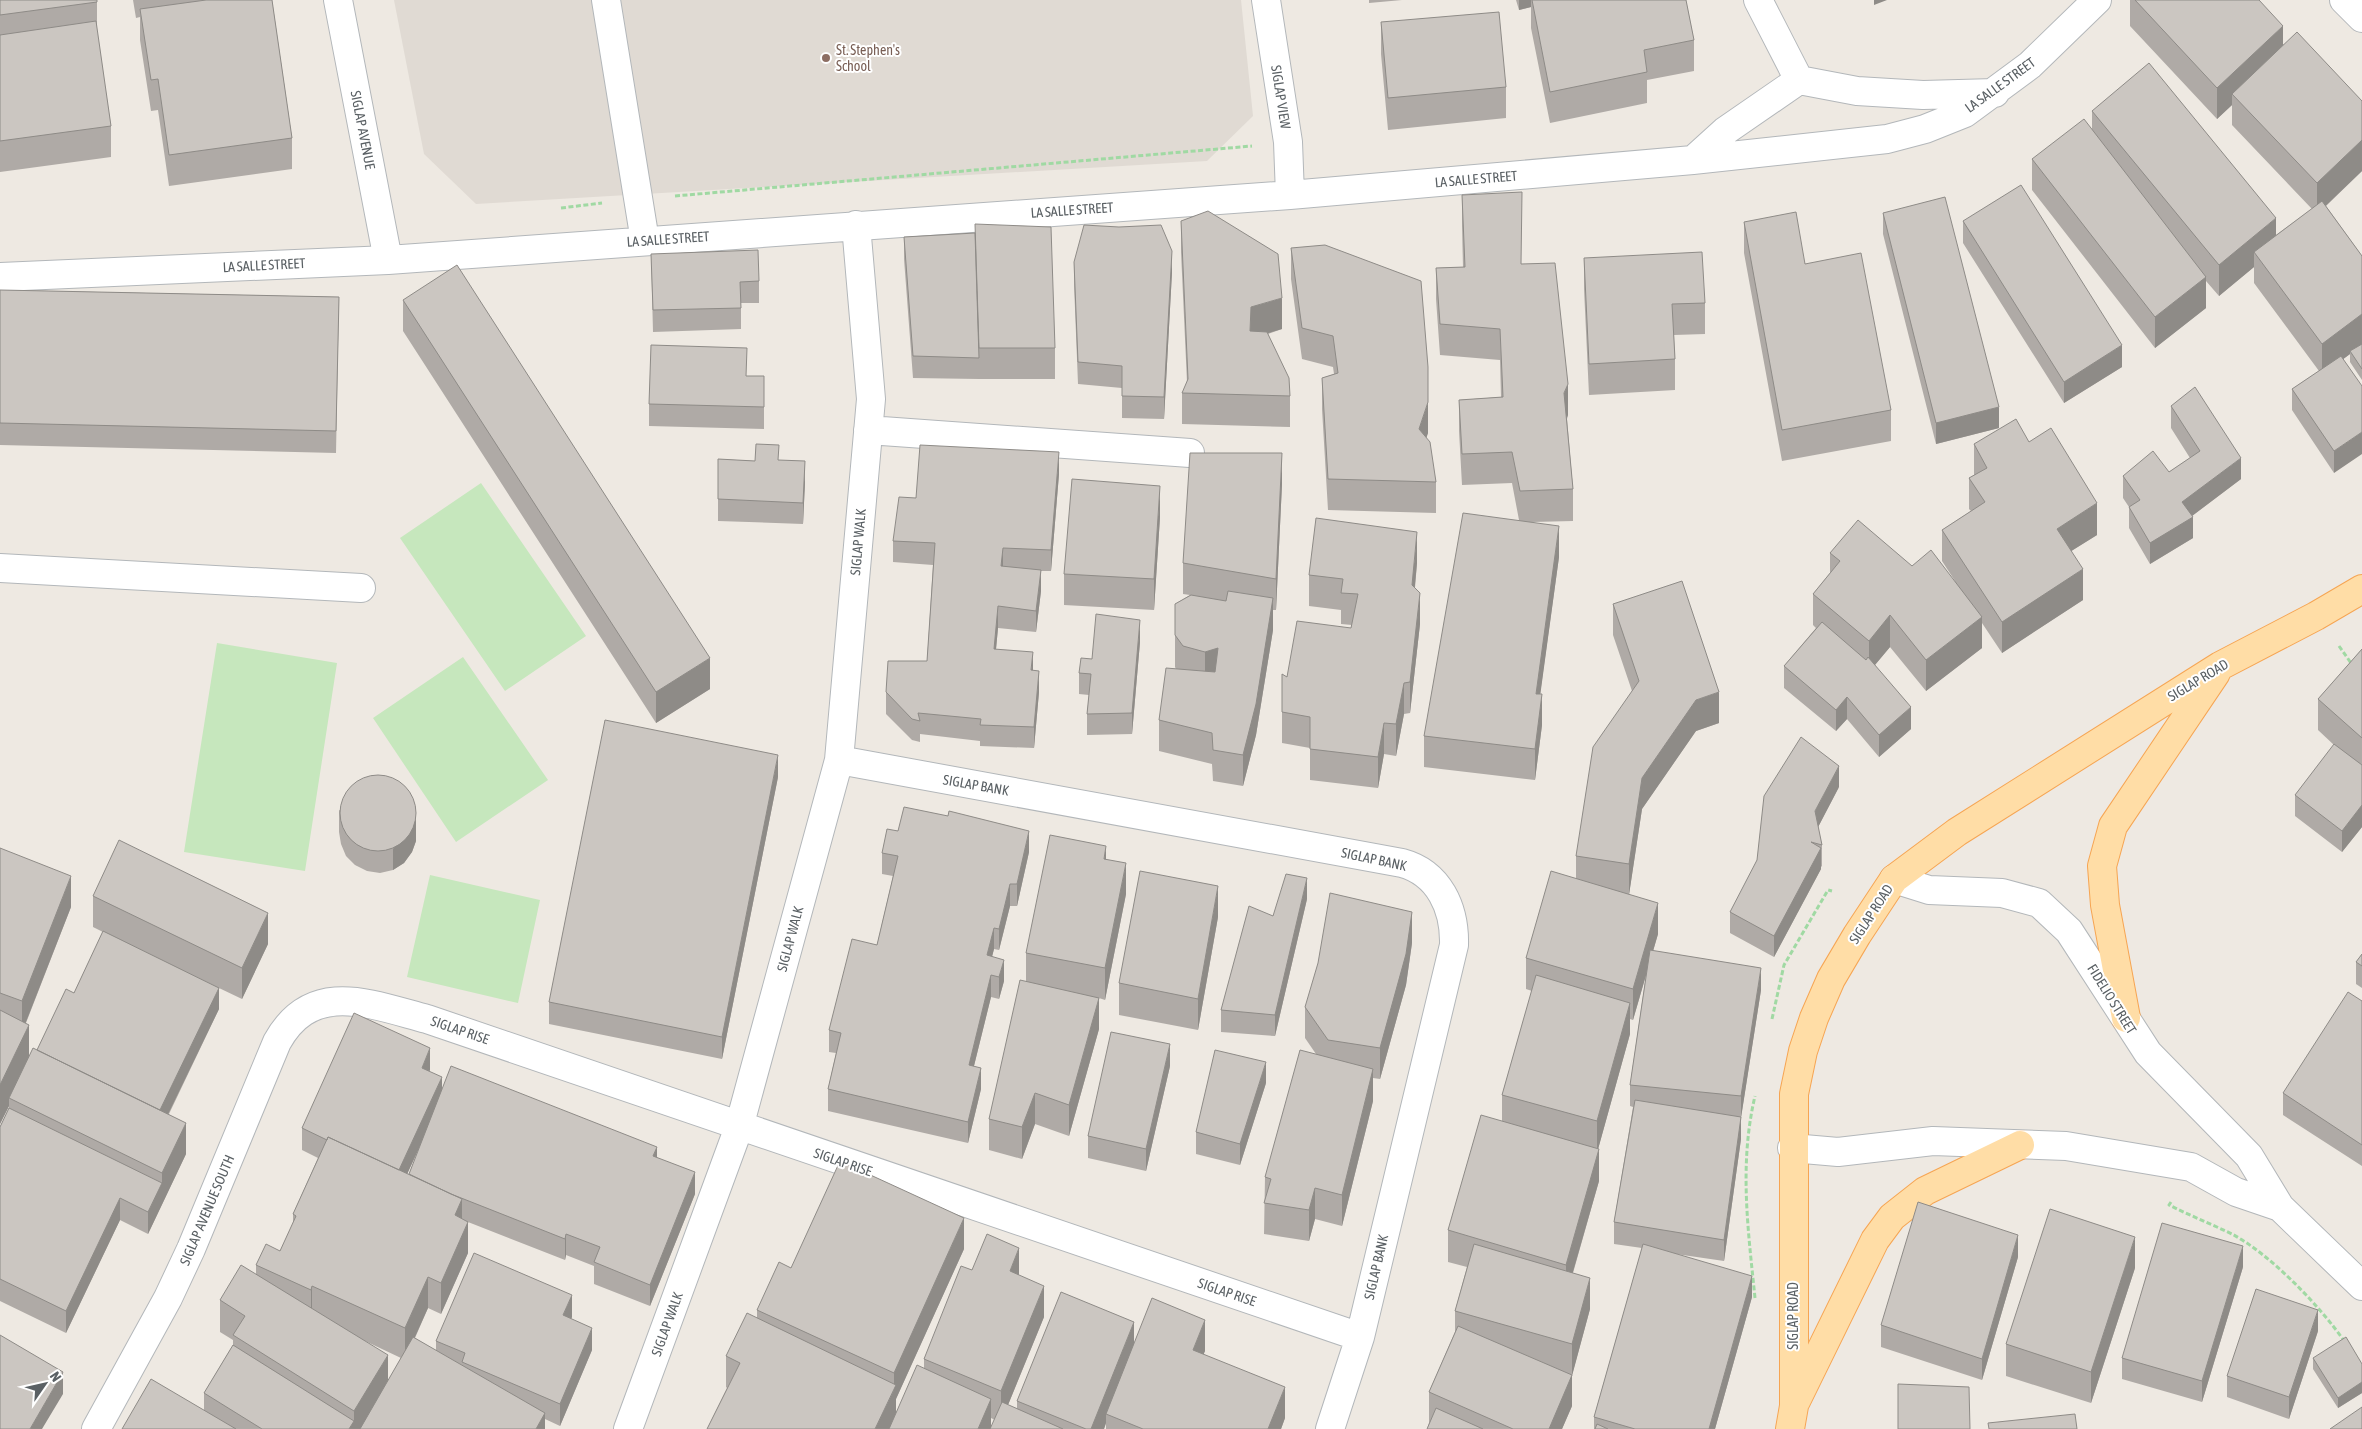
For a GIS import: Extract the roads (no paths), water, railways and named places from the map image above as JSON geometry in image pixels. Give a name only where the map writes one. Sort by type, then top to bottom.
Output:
[{"type":"main road","name":"SIGLAP ROAD","points":[[1792,1417],[1792,1148],[1794,1094],[1803,1050],[1814,1018],[1831,979],[1856,935],[1894,879],[1957,832],[2220,666],[2316,616],[2362,589]]},
{"type":"main road","points":[[2126,1018],[2105,906],[2102,866],[2113,826],[2220,666]]},
{"type":"main road","points":[[1792,1417],[1875,1240],[1892,1217],[1925,1191],[2020,1145]]},
{"type":"street","name":"SIGLAP AVENUE","points":[[338,0],[388,260]]},
{"type":"street","points":[[606,0],[645,241]]},
{"type":"street","name":"SIGLAP VIEW","points":[[1266,0],[1288,142],[1290,195]]},
{"type":"street","points":[[1758,0],[1799,80]]},
{"type":"street","name":"LA SALLE STREET","points":[[0,278],[388,260],[1290,195],[1692,160],[1888,139],[1925,129],[1965,113],[1995,93],[2030,65],[2097,0]]},
{"type":"street","points":[[2344,0],[2362,18]]},
{"type":"street","points":[[1692,160],[1725,131],[1799,80],[1857,91],[1923,94],[1995,93]]},
{"type":"street","name":"SIGLAP WALK","points":[[628,1429],[739,1127],[839,760],[871,399],[856,225]]},
{"type":"street","points":[[868,430],[1190,453]]},
{"type":"street","points":[[0,568],[361,588]]},
{"type":"street","name":"SIGLAP BANK","points":[[839,760],[1402,863],[1418,869],[1437,885],[1451,912],[1454,927],[1454,945],[1360,1337],[1330,1429]]},
{"type":"street","name":"FIDELIO STREET","points":[[1894,879],[1929,890],[2002,893],[2040,903],[2069,930],[2148,1053],[2250,1156],[2280,1207],[2362,1286]]},
{"type":"street","name":"SIGLAP RISE","points":[[323,1002],[363,1004],[427,1019],[739,1127],[1360,1337]]},
{"type":"street","name":"SIGLAP AVENUE SOUTH","points":[[96,1429],[168,1298],[191,1249],[277,1042],[285,1028],[296,1017],[307,1008],[323,1002]]},
{"type":"street","points":[[2191,1166],[2221,1165],[2232,1154],[2230,1140],[2214,1120]]},
{"type":"street","name":"FIDELIO STREET","points":[[1792,1148],[1838,1152],[1932,1141],[2066,1146],[2191,1166],[2236,1192],[2280,1207]]},
{"type":"place","name":"St. Stephen's School","points":[[826,58]]}]
